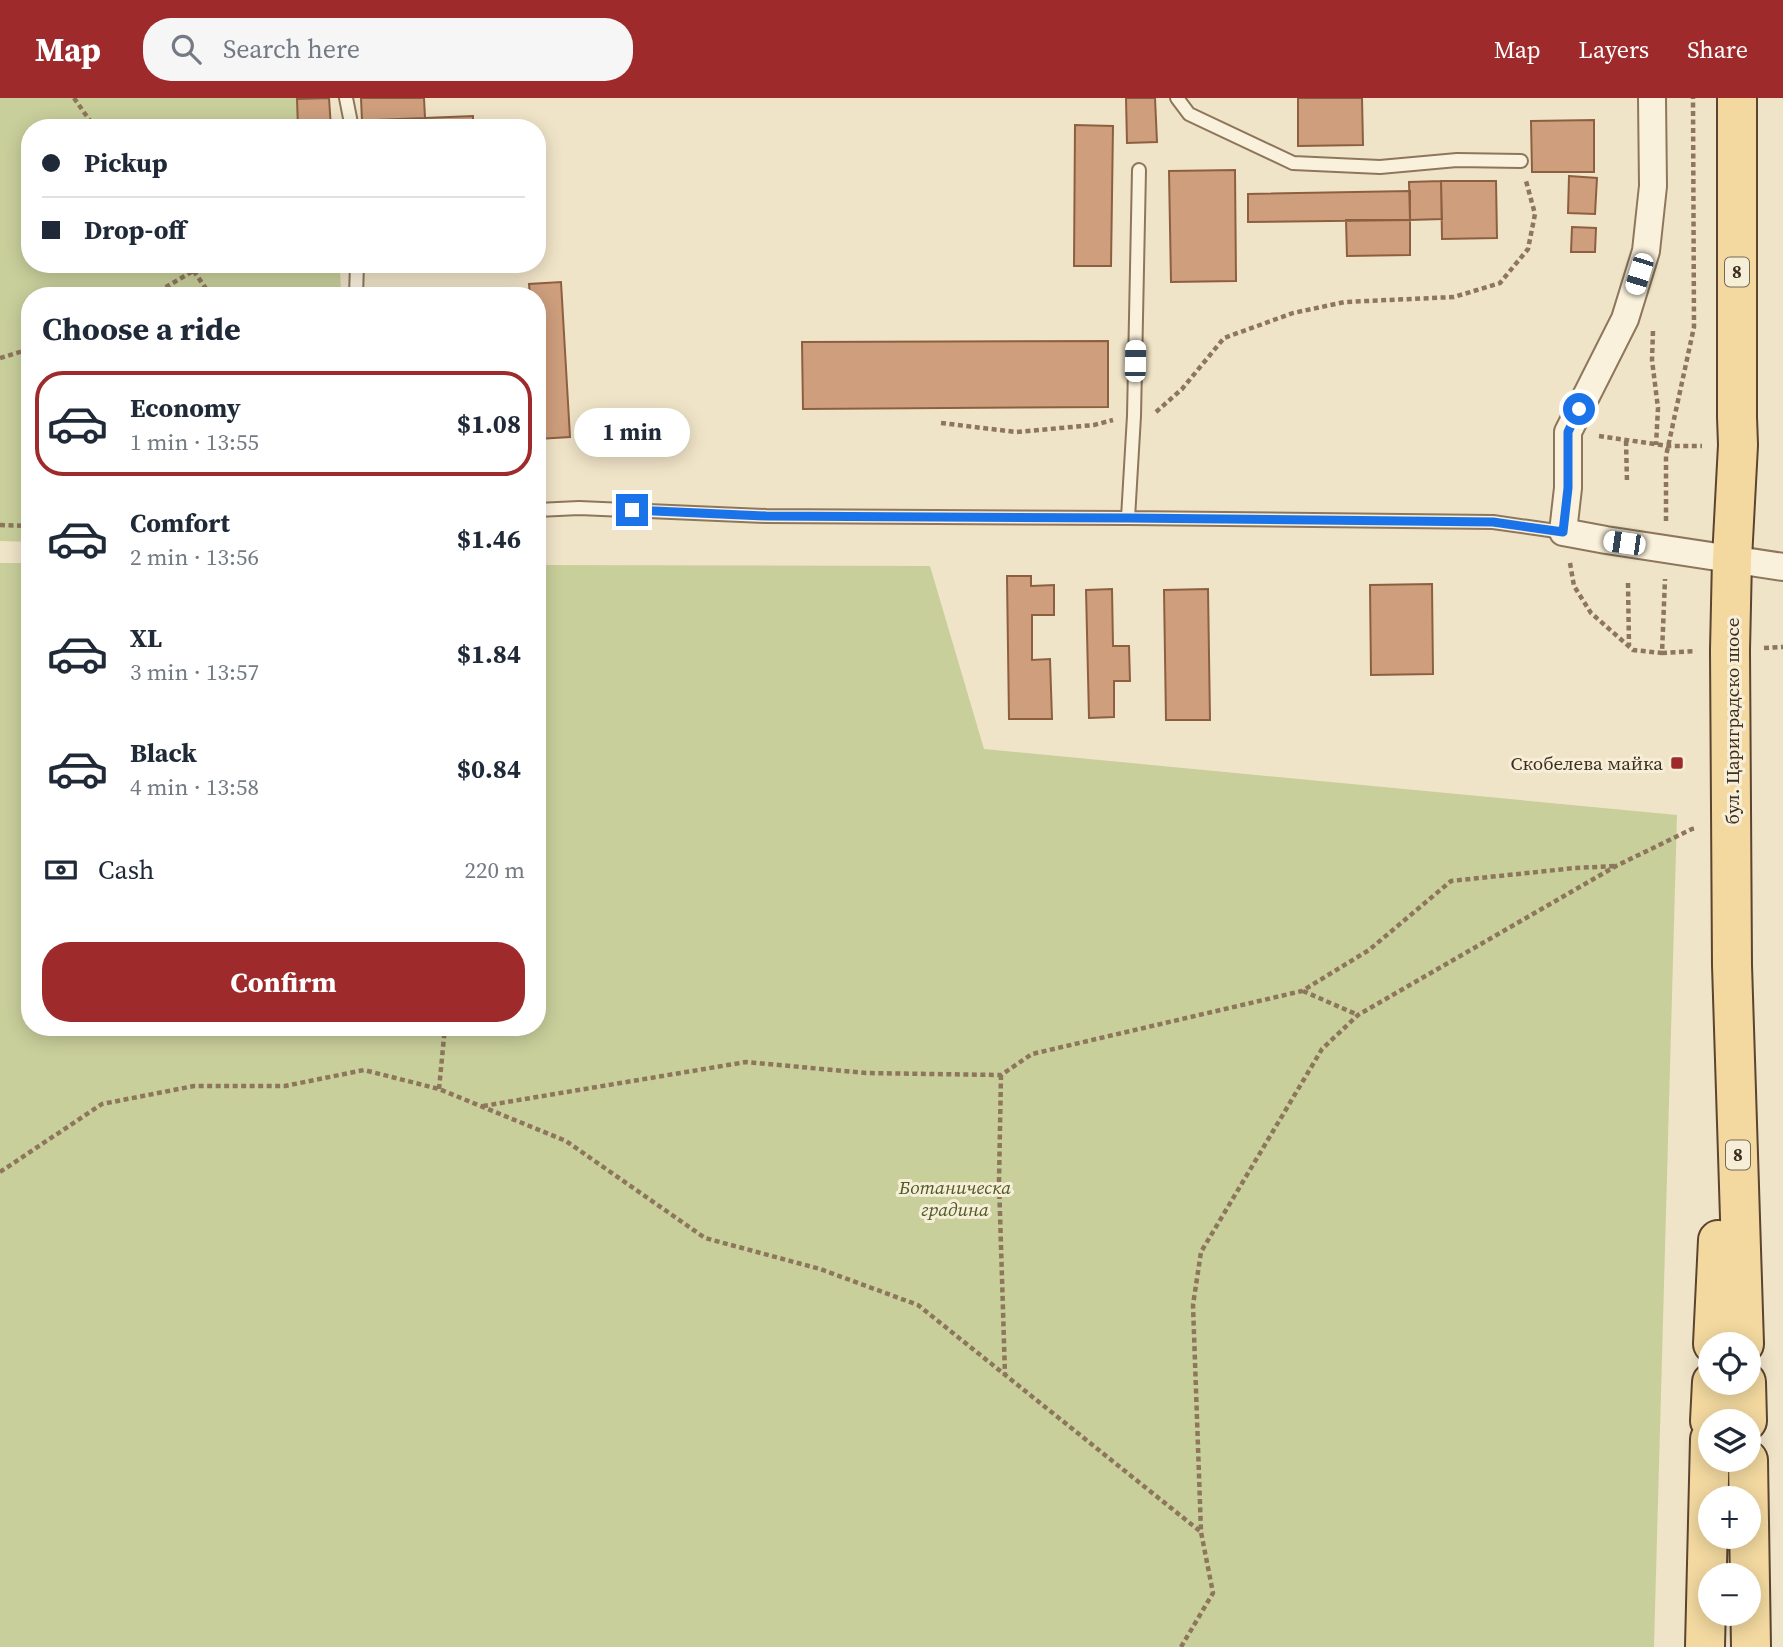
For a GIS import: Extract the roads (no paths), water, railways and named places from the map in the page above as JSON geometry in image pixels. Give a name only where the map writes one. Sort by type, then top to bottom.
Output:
[{"type":"main road","name":"бул. Цариградско шосе","points":[[1737,98],[1738,445],[1730,650],[1732,965],[1744,1332]]},
{"type":"main road","points":[[1714,1332],[1732,965]]},
{"type":"main road","points":[[1705,1647],[1709,1472]]},
{"type":"main road","points":[[1748,1472],[1751,1647]]},
{"type":"street","points":[[1652,98],[1653,186],[1646,251],[1625,319],[1568,432],[1568,488],[1563,532],[1783,567]]},
{"type":"lane","points":[[346,98],[350,119]]},
{"type":"lane","points":[[1177,98],[1189,114],[1293,163],[1380,167],[1457,160],[1521,162]]},
{"type":"lane","points":[[1128,518],[1134,416],[1139,170]]},
{"type":"lane","points":[[546,510],[579,508],[766,516],[1493,522],[1563,532]]},
{"type":"place","name":"Скобелева майка","points":[[1677,763]]},
{"type":"park label","name":"Ботаническа градина","points":[[955,1198]]}]
